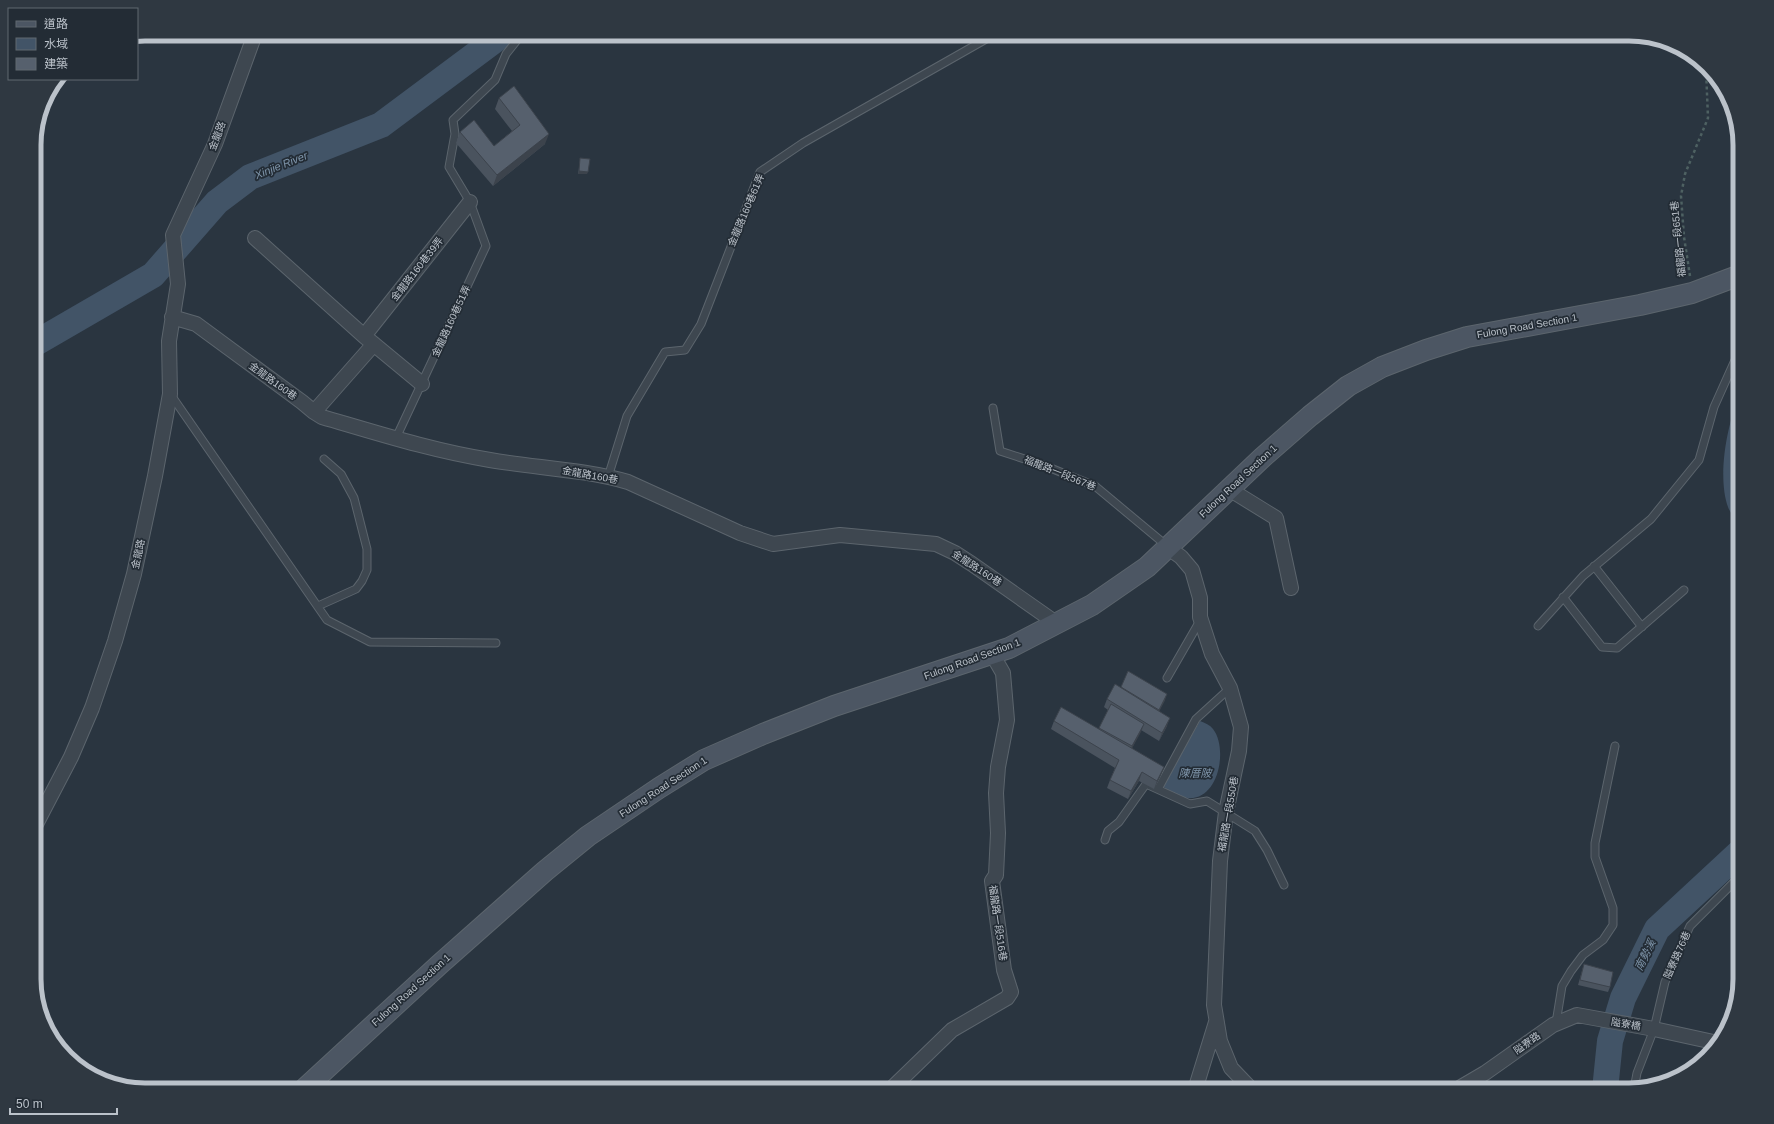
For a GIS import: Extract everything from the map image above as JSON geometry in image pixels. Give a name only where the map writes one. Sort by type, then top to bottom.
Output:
[{"type":"main road","name":"Fulong Road Section 1","points":[[311,1083],[440,964],[545,871],[588,836],[658,788],[704,760],[763,734],[834,706],[1009,648],[1092,605],[1146,567],[1310,416],[1348,386],[1382,368],[1426,350],[1467,338],[1640,305],[1692,293],[1733,278]]},
{"type":"street","name":"金龍路","points":[[41,815],[71,757],[92,708],[115,641],[135,566],[170,394],[169,341],[178,284],[173,235],[215,144],[252,41]]},
{"type":"street","name":"金龍路160巷39弄","points":[[314,412],[369,340],[470,202]]},
{"type":"street","points":[[255,238],[369,340],[422,384]]},
{"type":"street","name":"金龍路160巷","points":[[172,317],[196,324],[322,417],[396,438],[489,460],[608,477],[628,482],[740,533],[773,544],[840,535],[936,544],[967,560],[1056,623]]},
{"type":"street","points":[[1229,489],[1276,518],[1291,588]]},
{"type":"street","name":"福龍路一段550巷","points":[[1167,547],[1181,557],[1192,570],[1200,598],[1201,619],[1212,654],[1230,688],[1241,727],[1239,751],[1226,812],[1220,861],[1214,1004],[1220,1041],[1231,1068],[1245,1083]]},
{"type":"street","name":"福龍路一段516巷","points":[[897,1083],[952,1030],[1007,998],[1011,992],[1004,970],[992,881],[996,875],[998,833],[996,793],[998,768],[1007,720],[1003,673],[992,654]]},
{"type":"street","name":"隘寮路","points":[[1468,1083],[1485,1073],[1556,1023],[1577,1015],[1605,1020]]},
{"type":"street","points":[[1197,1083],[1216,1020]]},
{"type":"street","name":"隘寮橋","points":[[1605,1020],[1650,1028]]},
{"type":"street","points":[[1650,1028],[1712,1042]]},
{"type":"lane","name":"金龍路160巷51弄","points":[[396,438],[486,246],[470,202],[449,167],[455,134],[453,120],[495,80],[506,54],[516,41]]},
{"type":"lane","name":"金龍路160巷61弄","points":[[608,477],[627,416],[665,352],[685,350],[701,324],[760,172],[803,143],[983,41]]},
{"type":"lane","points":[[1538,626],[1563,597],[1594,566],[1651,519],[1699,460],[1714,408],[1733,365]]},
{"type":"lane","points":[[170,394],[328,620],[370,642],[496,643]]},
{"type":"lane","name":"福龍路一段567巷","points":[[994,408],[1000,451],[1043,465],[1095,486],[1167,547]]},
{"type":"lane","points":[[318,606],[356,589],[367,570],[367,549],[354,498],[341,474],[324,459]]},
{"type":"lane","points":[[1594,566],[1642,627]]},
{"type":"lane","points":[[1563,597],[1602,647],[1617,648],[1684,590]]},
{"type":"lane","points":[[1167,678],[1201,619]]},
{"type":"lane","points":[[1158,789],[1196,719],[1230,688]]},
{"type":"lane","points":[[1556,1023],[1562,986],[1583,955],[1603,940],[1613,925],[1613,908],[1594,857],[1595,843],[1614,746]]},
{"type":"lane","points":[[1106,840],[1108,831],[1119,822],[1146,784],[1190,804],[1207,801],[1255,831],[1267,850],[1284,885]]},
{"type":"lane","name":"隘寮路76巷","points":[[1635,1083],[1650,1028],[1665,982],[1690,926],[1733,883]]},
{"type":"path","name":"福龍路一段651巷","points":[[1692,293],[1684,237],[1681,196],[1686,174],[1708,118],[1706,75]]},
{"type":"water","points":[[1733,414],[1733,515],[1728,507],[1723,481],[1725,450]]},
{"type":"water","name":"陳厝陂","points":[[1200,721],[1212,728],[1218,738],[1220,762],[1212,785],[1204,793],[1194,798],[1182,797],[1169,791],[1163,786]]},
{"type":"building","points":[[514,86],[549,134],[497,175],[460,132],[474,120],[494,146],[520,125],[499,98]]},
{"type":"building","points":[[580,158],[590,159],[588,172],[579,171]]},
{"type":"building","points":[[1128,671],[1167,694],[1159,710],[1121,687]]},
{"type":"building","points":[[1115,684],[1170,718],[1162,733],[1107,699]]},
{"type":"building","points":[[1111,704],[1144,724],[1132,746],[1099,728]]},
{"type":"building","points":[[1061,707],[1164,767],[1157,781],[1142,772],[1131,791],[1110,780],[1119,760],[1054,721]]},
{"type":"building","points":[[1584,964],[1613,972],[1610,987],[1580,980]]},
{"type":"waterway","name":"Xinjie River","points":[[41,340],[153,275],[217,202],[250,177],[381,125],[494,41]]},
{"type":"waterway","name":"南勢溪","points":[[1606,1083],[1610,1041],[1623,998],[1657,929],[1733,858]]}]
